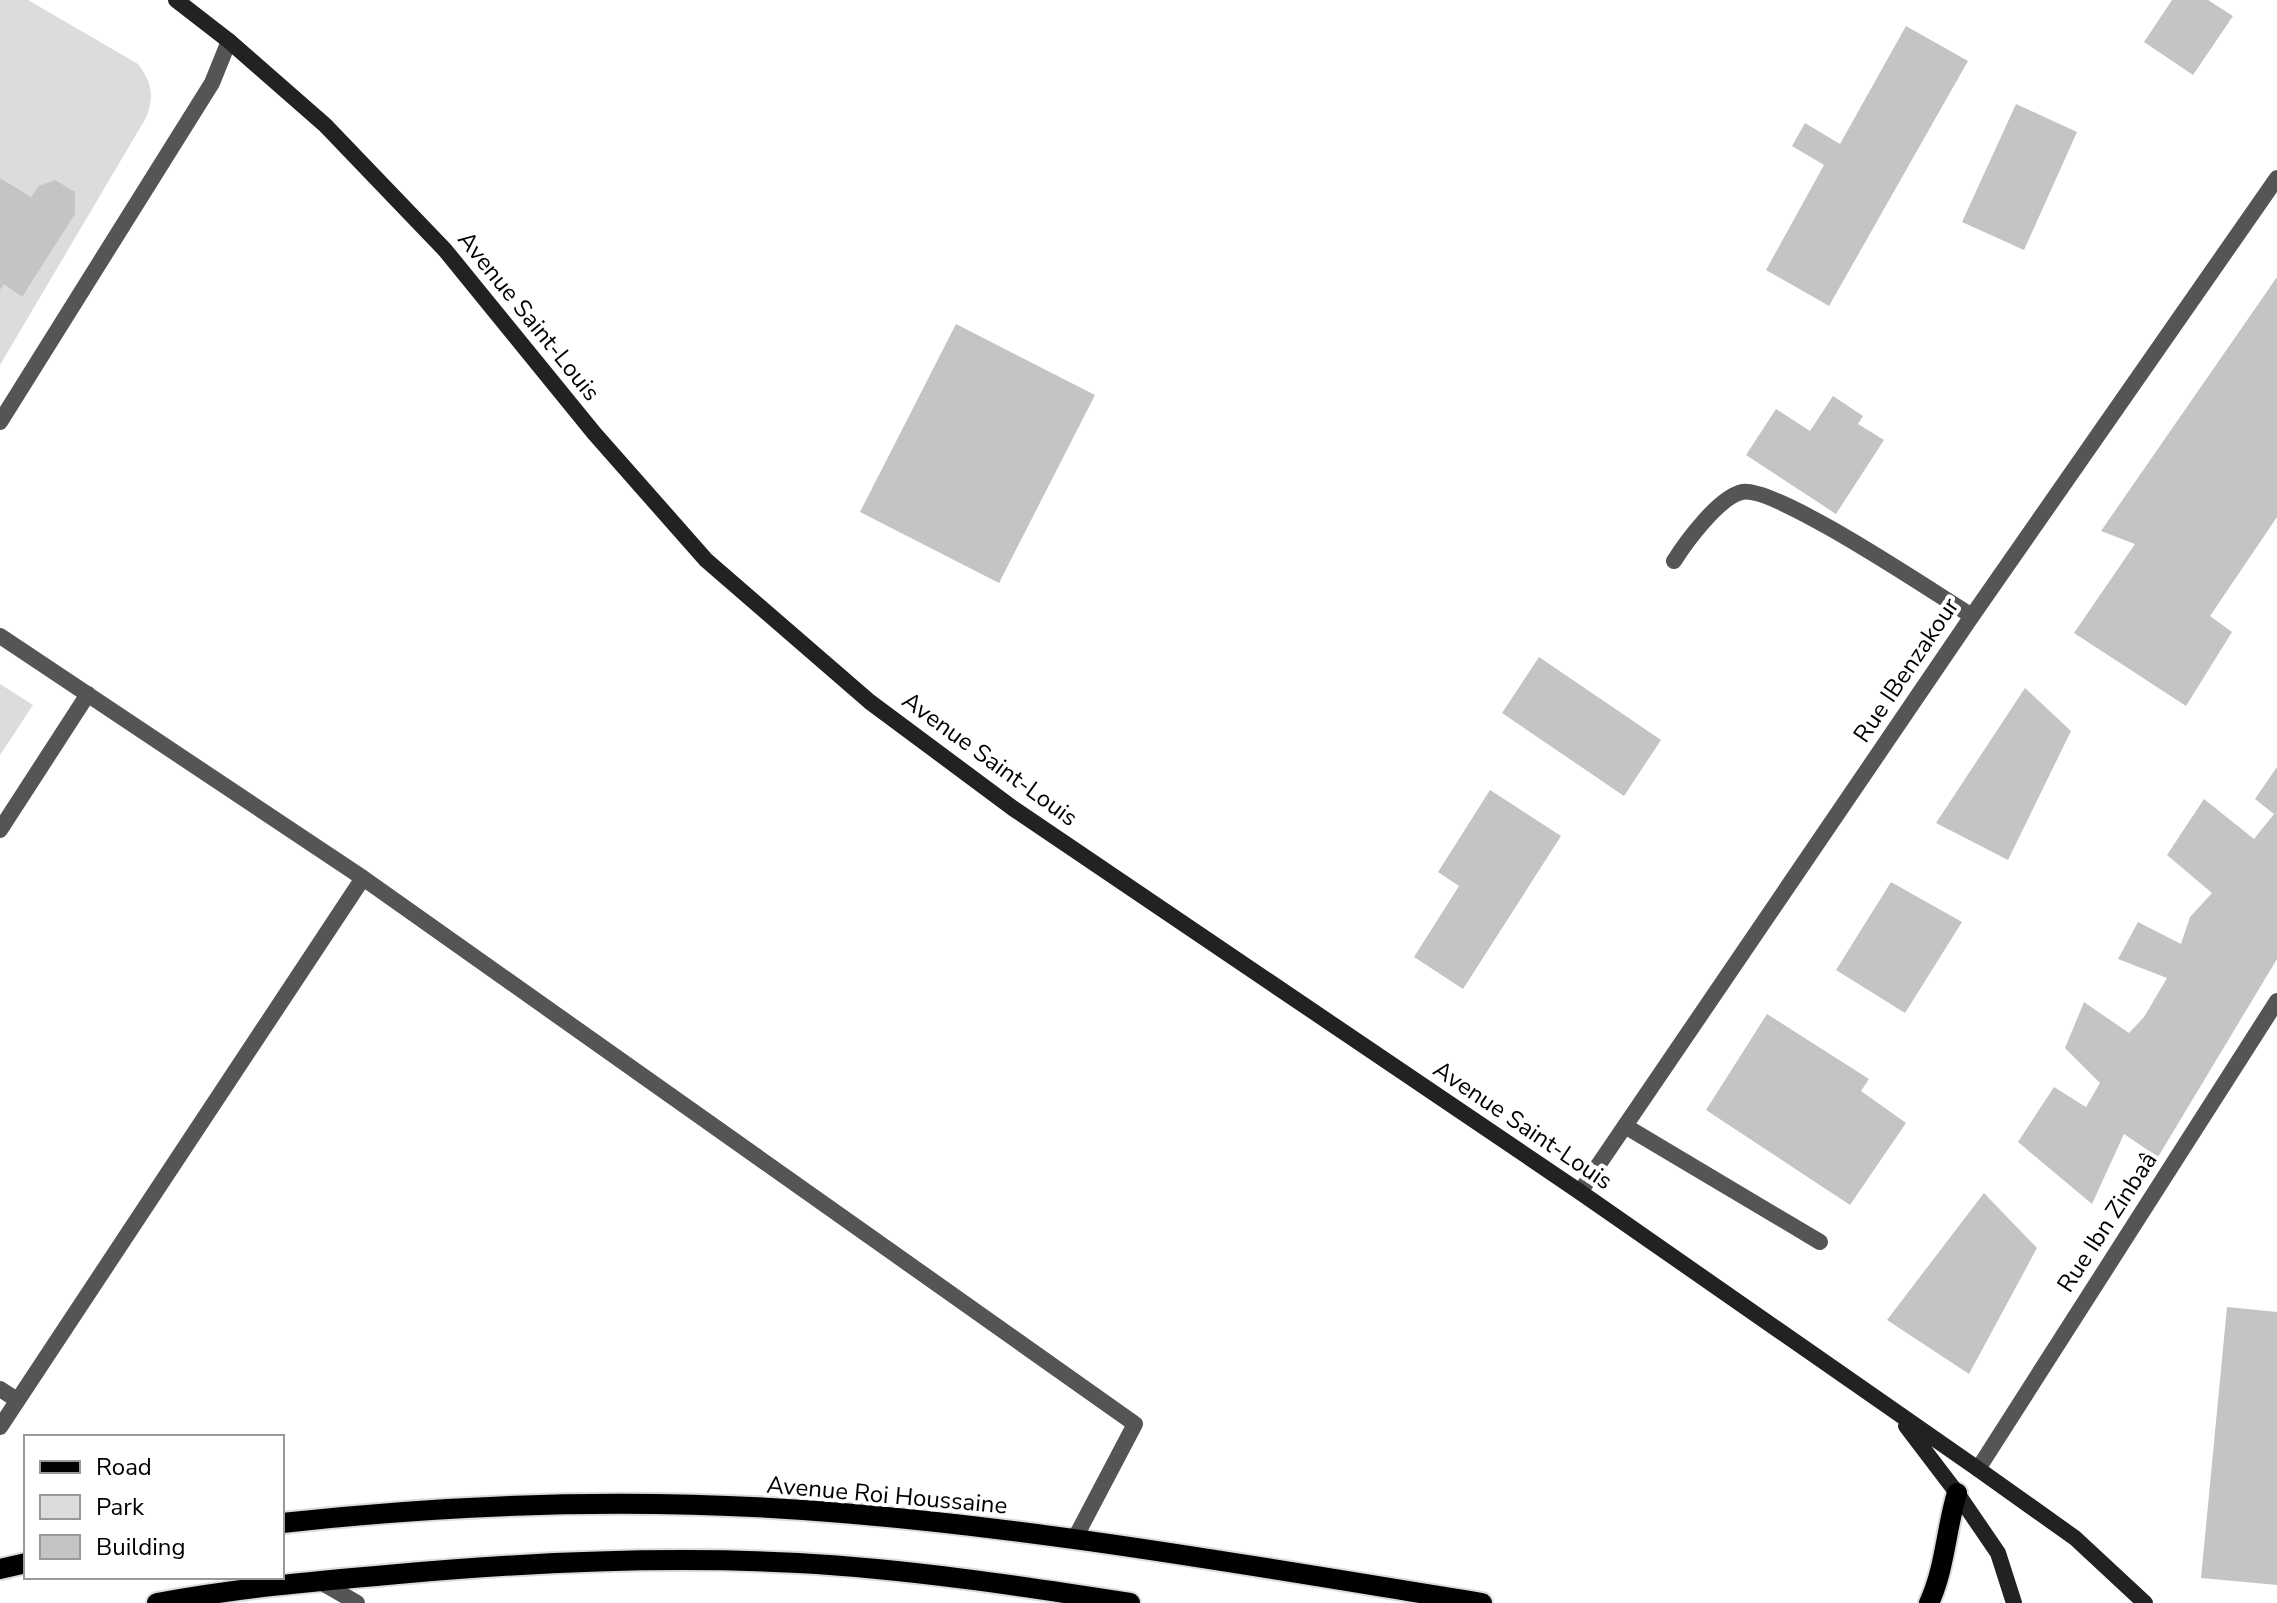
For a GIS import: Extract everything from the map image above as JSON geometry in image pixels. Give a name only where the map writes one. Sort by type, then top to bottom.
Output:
[{"type":"main road","name":"Avenue Saint-Louis","points":[[176,0],[229,41],[325,125],[445,250],[594,433],[706,560],[870,702],[1014,809],[1580,1192],[1978,1469],[2075,1538],[2145,1603]]},
{"type":"main road","name":"Avenue Saint-Louis","points":[[1897,1415],[1998,1553],[2014,1603]]},
{"type":"main road","points":[[1929,1603],[1939,1576],[1946,1531],[1957,1493]]},
{"type":"main road","name":"Avenue Roi Houssaine","points":[[284,1523],[381,1513],[654,1504],[804,1510],[1074,1540],[1482,1603]]},
{"type":"main road","points":[[157,1603],[319,1581],[503,1564],[646,1560],[799,1563],[946,1577],[1130,1603]]},
{"type":"main road","points":[[0,1569],[24,1563]]},
{"type":"street","points":[[0,422],[212,83],[229,41]]},
{"type":"street","name":"Rue IBenzakour","points":[[1580,1192],[1972,616],[2277,178]]},
{"type":"street","points":[[1674,561],[1693,533],[1729,499],[1741,492],[1755,493],[1821,523],[1972,616]]},
{"type":"street","points":[[0,636],[363,878],[1135,1424],[1074,1540]]},
{"type":"street","points":[[0,830],[88,694]]},
{"type":"street","points":[[0,1427],[363,878]]},
{"type":"street","name":"Rue Ibn Zinbaâ","points":[[1978,1469],[2276,1006]]},
{"type":"street","points":[[1625,1126],[1820,1242]]},
{"type":"street","points":[[0,1389],[17,1400]]},
{"type":"street","points":[[319,1581],[357,1603]]},
{"type":"green space","points":[[0,0],[28,0],[138,64],[149,83],[151,101],[147,116],[0,365]]},
{"type":"green space","points":[[0,684],[33,705],[0,755]]},
{"type":"building","points":[[2172,0],[2208,0],[2233,16],[2193,75],[2144,42]]},
{"type":"building","points":[[1906,26],[1968,61],[1829,306],[1766,270],[1824,165],[1792,146],[1805,123],[1840,144]]},
{"type":"building","points":[[2016,104],[2077,132],[2024,250],[1962,222]]},
{"type":"building","points":[[0,178],[31,197],[39,186],[55,180],[75,192],[75,214],[22,297],[4,284],[0,290]]},
{"type":"building","points":[[2277,277],[2277,517],[2210,616],[2232,632],[2186,706],[2074,633],[2135,544],[2101,531]]},
{"type":"building","points":[[956,324],[1095,395],[999,583],[860,512]]},
{"type":"building","points":[[1833,396],[1863,416],[1858,424],[1884,440],[1836,514],[1746,455],[1776,409],[1810,431]]},
{"type":"building","points":[[1539,657],[1661,740],[1624,796],[1502,713]]},
{"type":"building","points":[[2025,688],[2071,731],[2008,860],[1936,823]]},
{"type":"building","points":[[2277,767],[2277,959],[2158,1157],[2124,1134],[2092,1204],[2018,1142],[2054,1087],[2086,1107],[2100,1083],[2065,1048],[2084,1002],[2129,1033],[2144,1017],[2167,978],[2118,959],[2138,922],[2181,944],[2190,917],[2212,893],[2167,855],[2204,799],[2254,839],[2274,814],[2255,799]]},
{"type":"building","points":[[1490,790],[1561,836],[1463,989],[1414,957],[1459,886],[1438,872]]},
{"type":"building","points":[[1891,882],[1962,922],[1905,1013],[1836,970]]},
{"type":"building","points":[[1767,1014],[1869,1079],[1861,1091],[1906,1123],[1850,1205],[1706,1110]]},
{"type":"building","points":[[1984,1193],[2037,1248],[1969,1374],[1887,1320]]},
{"type":"building","points":[[2227,1307],[2277,1312],[2277,1585],[2201,1578]]}]
